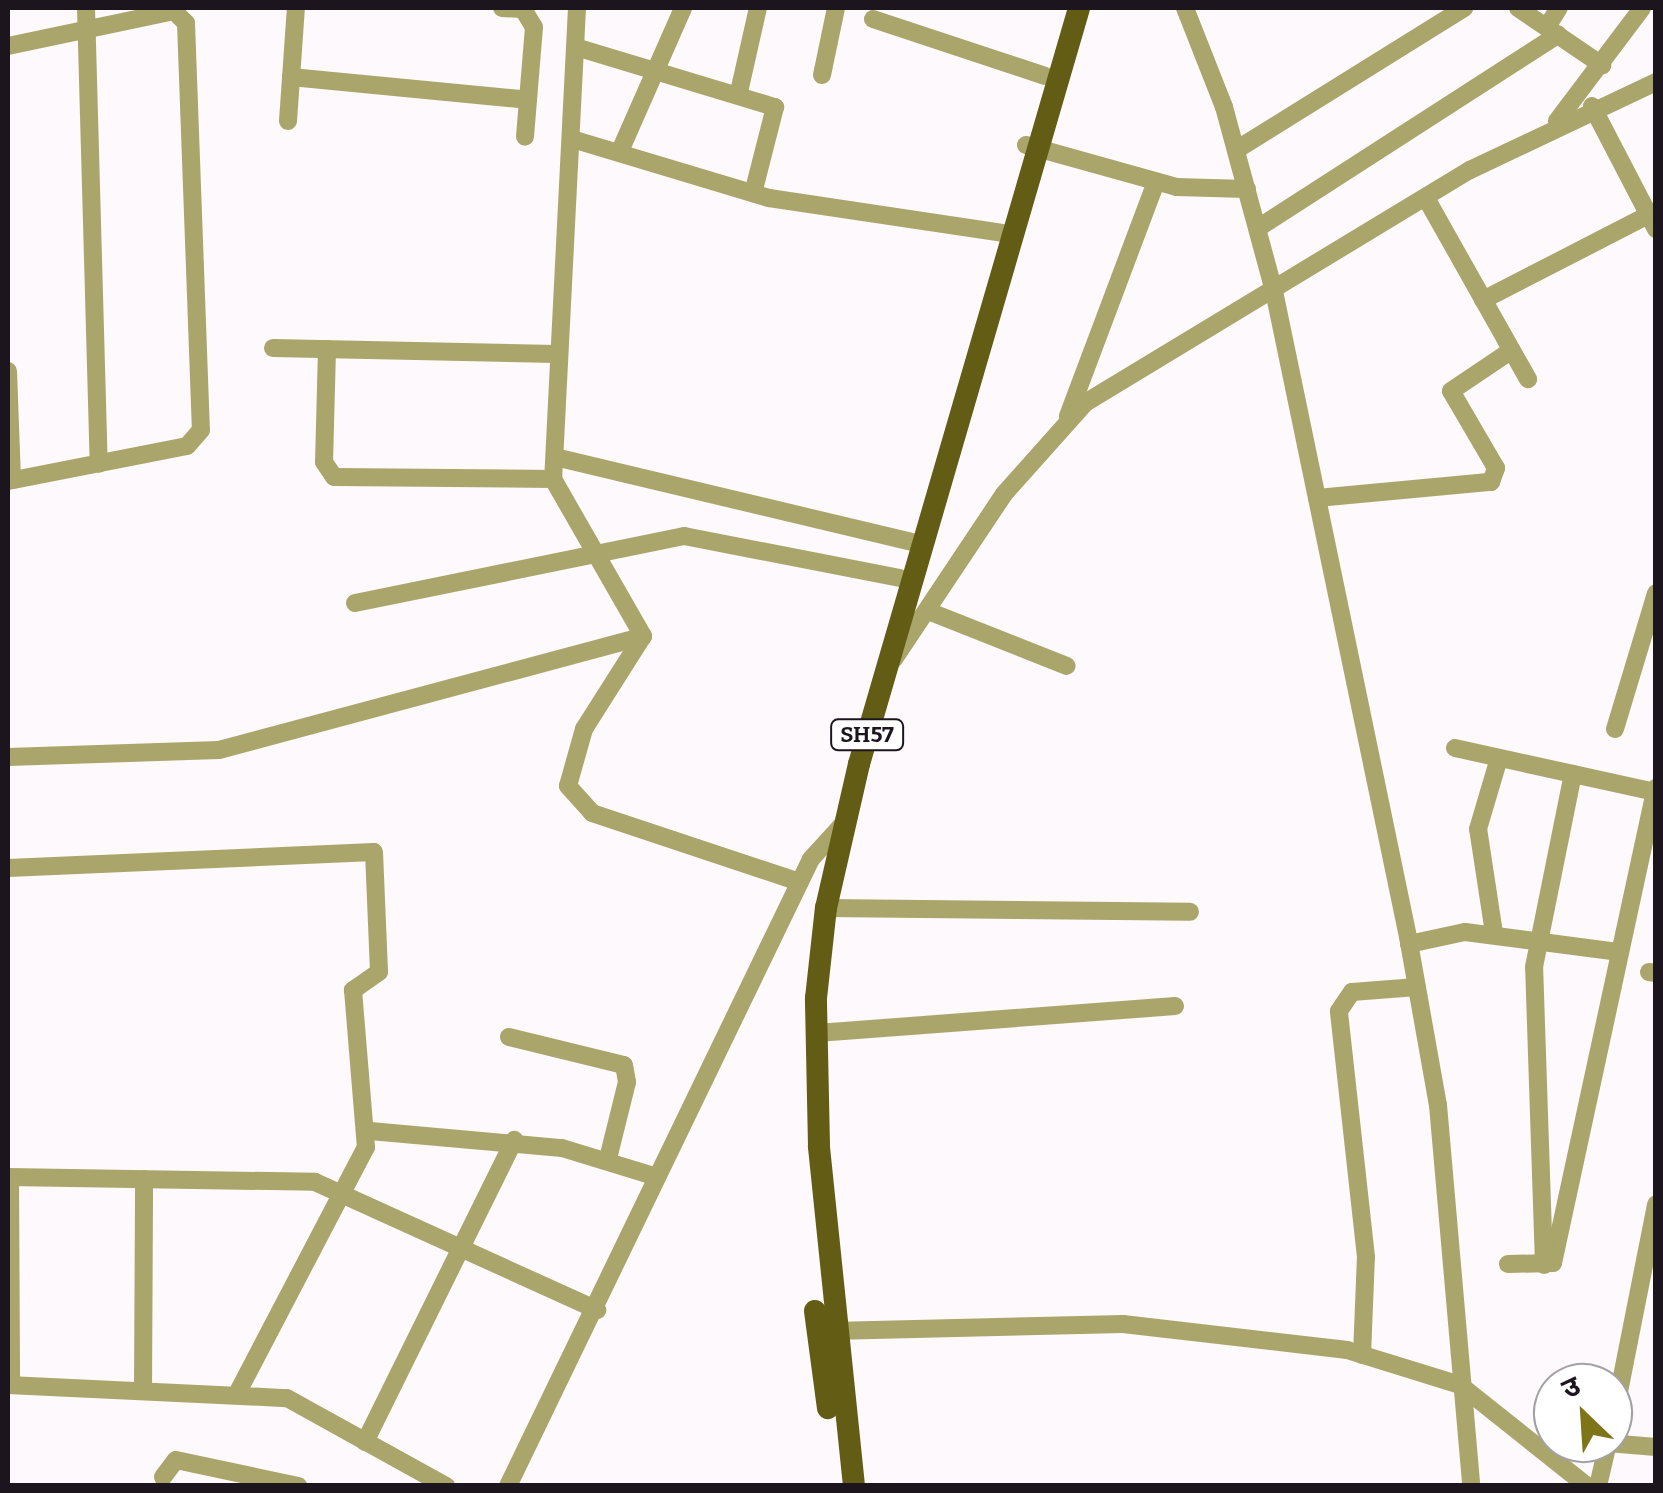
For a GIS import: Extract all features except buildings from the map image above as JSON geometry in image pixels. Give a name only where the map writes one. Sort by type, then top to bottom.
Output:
[{"type":"main road","name":"SH57","points":[[854,1486],[832,1331],[817,1033],[835,829],[885,672],[1033,147],[1045,76],[1065,8]]},
{"type":"main road","name":"SH57","points":[[840,1486],[819,1354],[806,1149],[806,997],[835,829],[900,578],[979,339],[1002,233],[1079,8]]},
{"type":"street","points":[[86,8],[99,464]]},
{"type":"street","points":[[288,121],[296,8]]},
{"type":"street","points":[[502,8],[532,14],[525,137]]},
{"type":"street","points":[[577,8],[579,48],[556,354],[553,479],[642,636]]},
{"type":"street","points":[[620,151],[684,8]]},
{"type":"street","points":[[738,92],[758,8]]},
{"type":"street","points":[[822,75],[836,8]]},
{"type":"street","points":[[1185,8],[1236,150],[1274,290],[1409,944],[1448,1199],[1460,1385],[1472,1486]]},
{"type":"street","points":[[1236,150],[1464,8]]},
{"type":"street","points":[[1518,8],[1602,65]]},
{"type":"street","points":[[1258,228],[1552,31],[1559,8]]},
{"type":"street","points":[[1553,125],[1642,8]]},
{"type":"street","points":[[8,46],[174,11],[186,23],[201,430],[188,446],[10,480],[8,371]]},
{"type":"street","points":[[873,18],[1045,76]]},
{"type":"street","points":[[579,48],[768,101],[778,114],[753,194]]},
{"type":"street","points":[[291,77],[528,100]]},
{"type":"street","points":[[1068,416],[1553,125],[1656,82]]},
{"type":"street","points":[[1483,300],[1653,218],[1592,106]]},
{"type":"street","points":[[572,139],[753,194],[1002,233]]},
{"type":"street","points":[[1033,147],[1198,192],[1247,189]]},
{"type":"street","points":[[885,672],[1004,494],[1068,416],[1156,182]]},
{"type":"street","points":[[1426,198],[1528,379]]},
{"type":"street","points":[[273,348],[556,354]]},
{"type":"street","points":[[327,350],[324,462],[334,477],[553,479]]},
{"type":"street","points":[[1317,498],[1491,482],[1496,468],[1450,390],[1512,350]]},
{"type":"street","points":[[554,458],[911,542]]},
{"type":"street","points":[[355,603],[684,536],[900,578]]},
{"type":"street","points":[[1615,729],[1656,593]]},
{"type":"street","points":[[928,612],[1067,666]]},
{"type":"street","points":[[8,756],[219,750],[642,636]]},
{"type":"street","points":[[642,636],[577,747],[568,786],[574,801],[800,882]]},
{"type":"street","points":[[1455,748],[1655,790],[1553,1263],[1508,1264]]},
{"type":"street","points":[[1494,933],[1478,829],[1499,758]]},
{"type":"street","points":[[1544,1265],[1538,936],[1572,774]]},
{"type":"street","points":[[508,1486],[800,882],[835,829]]},
{"type":"street","points":[[8,868],[374,852],[378,972],[353,990],[370,1131],[347,1190],[238,1392]]},
{"type":"street","points":[[826,908],[1190,912]]},
{"type":"street","points":[[1409,944],[1494,933],[1538,936],[1620,952]]},
{"type":"street","points":[[1362,1355],[1366,1257],[1338,1011],[1352,992],[1416,986]]},
{"type":"street","points":[[817,1033],[1175,1006]]},
{"type":"street","points":[[509,1037],[624,1065],[627,1082],[608,1159]]},
{"type":"street","points":[[370,1131],[514,1140],[608,1159],[657,1177]]},
{"type":"street","points":[[365,1442],[514,1140]]},
{"type":"street","points":[[446,1486],[287,1398],[238,1392],[10,1385],[9,1177],[315,1182],[347,1190],[596,1310]]},
{"type":"street","points":[[143,1389],[144,1179]]},
{"type":"street","points":[[1625,1363],[1656,1204]]},
{"type":"street","points":[[832,1331],[1123,1324],[1362,1355],[1460,1385],[1588,1486]]},
{"type":"street","points":[[1598,1486],[1608,1443],[1656,1448]]},
{"type":"street","points":[[162,1476],[176,1460],[298,1486]]}]
